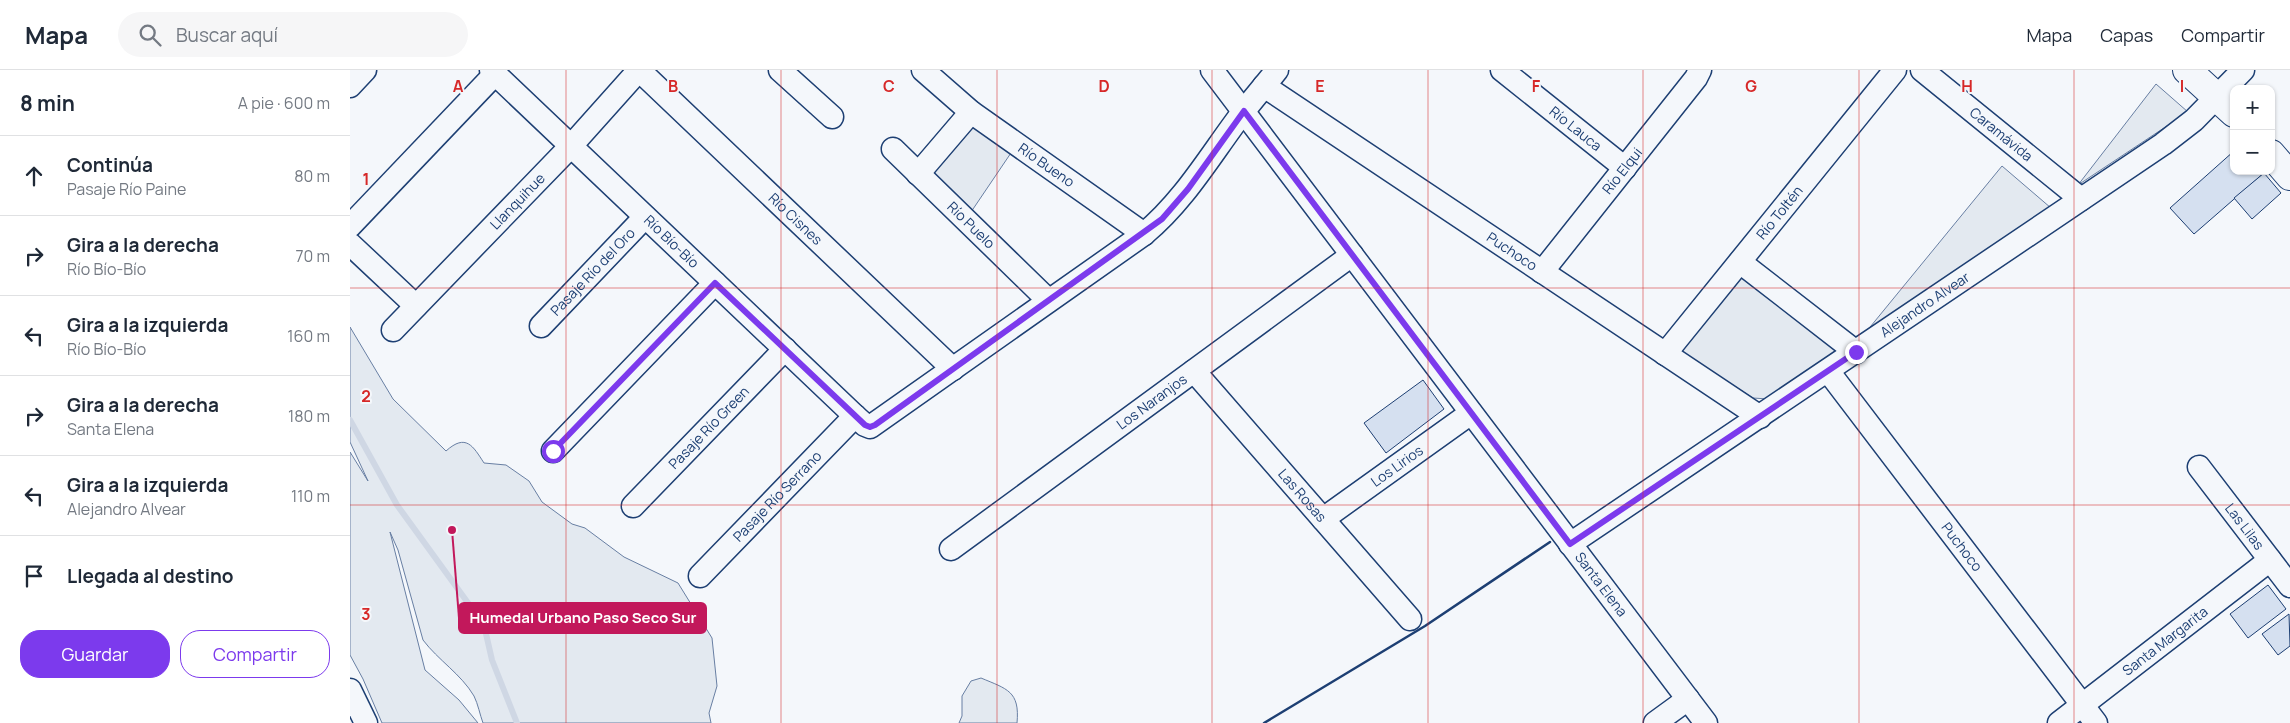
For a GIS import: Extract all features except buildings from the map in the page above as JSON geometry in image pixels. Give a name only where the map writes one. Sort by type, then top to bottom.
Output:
[{"type":"main road","points":[[2187,70],[2225,104]]},
{"type":"main road","points":[[2275,159],[2290,176]]},
{"type":"street","points":[[350,86],[366,70]]},
{"type":"street","name":"Llanquihue","points":[[393,330],[571,146],[639,70]]},
{"type":"street","name":"Río Cisnes","points":[[639,70],[953,369]]},
{"type":"street","points":[[780,70],[832,118]]},
{"type":"street","name":"Río Bueno","points":[[923,70],[971,112],[1144,234]]},
{"type":"street","points":[[1212,70],[1244,111]]},
{"type":"street","name":"Río Lauca","points":[[1502,70],[1625,168]]},
{"type":"street","name":"Río Elqui","points":[[1542,272],[1696,78],[1700,70]]},
{"type":"street","name":"Río Toltén","points":[[1665,354],[1895,70]]},
{"type":"street","name":"Caramávida","points":[[1922,70],[2081,199]]},
{"type":"street","name":"Alejandro Alvear","points":[[1570,544],[1828,371],[2189,124],[2225,104],[2243,70]]},
{"type":"street","points":[[350,226],[493,72]]},
{"type":"street","name":"Río Bío-Bío","points":[[493,72],[855,416],[870,427],[1144,234],[1162,219],[1188,189],[1244,111],[1271,78]]},
{"type":"street","name":"Puchoco","points":[[1271,78],[1542,272],[1760,417]]},
{"type":"street","name":"Santa Elena","points":[[1244,111],[1706,723]]},
{"type":"street","points":[[918,174],[971,112]]},
{"type":"street","name":"Río Puelo","points":[[893,149],[1048,300]]},
{"type":"street","name":"Pasaje Río del Oro","points":[[541,326],[645,217]]},
{"type":"street","points":[[350,244],[416,306]]},
{"type":"street","name":"Los Naranjos","points":[[951,550],[1352,255]]},
{"type":"street","points":[[1740,262],[1856,352]]},
{"type":"street","points":[[553,451],[715,283]]},
{"type":"street","name":"Pasaje Río Green","points":[[633,506],[784,349]]},
{"type":"street","name":"Las Rosas","points":[[1194,371],[1410,619]]},
{"type":"street","name":"Puchoco","points":[[1828,371],[2096,723]]},
{"type":"street","name":"Los Lirios","points":[[1323,519],[1472,413]]},
{"type":"street","name":"Pasaje Río Serrano","points":[[700,576],[855,416]]},
{"type":"street","name":"Las Lilas","points":[[2198,467],[2290,586]]},
{"type":"street","name":"Santa Margarita","points":[[2059,723],[2270,560]]},
{"type":"street","points":[[350,690],[366,723]]},
{"type":"street","points":[[1655,723],[1688,699]]},
{"type":"shaded area","points":[[2156,84],[2188,112],[2078,185]]},
{"type":"shaded area","points":[[975,121],[1015,147],[971,212],[928,177]]},
{"type":"shaded area","points":[[2002,166],[2051,208],[1866,332]]},
{"type":"shaded area","points":[[1743,276],[1837,350],[1768,399],[1753,398],[1679,350]]},
{"type":"shaded area","points":[[350,327],[393,399],[446,451],[464,442],[476,451],[484,463],[506,465],[529,481],[542,502],[572,524],[585,528],[624,557],[678,583],[712,638],[717,686],[709,713],[711,723],[483,723],[474,696],[469,688],[423,640],[398,550],[390,532],[425,670],[459,700],[478,723],[382,723],[363,679],[350,655],[350,452],[368,481],[350,442]]},
{"type":"shaded area","points":[[981,678],[1005,689],[1014,698],[1017,723],[959,723],[962,716],[962,696],[971,681]]},
{"type":"waterway","points":[[350,420],[397,505],[484,625],[492,660],[517,723]]},
{"type":"wall","points":[[1264,723],[1425,626],[1550,542]]},
{"type":"place","name":"Humedal Urbano Paso Seco Sur","points":[[452,530]]},
{"type":"route","points":[[553,451],[715,283],[865,425],[870,427],[875,425],[1048,300],[1144,234],[1162,219],[1188,189],[1244,111],[1570,544],[1856,352]]}]
